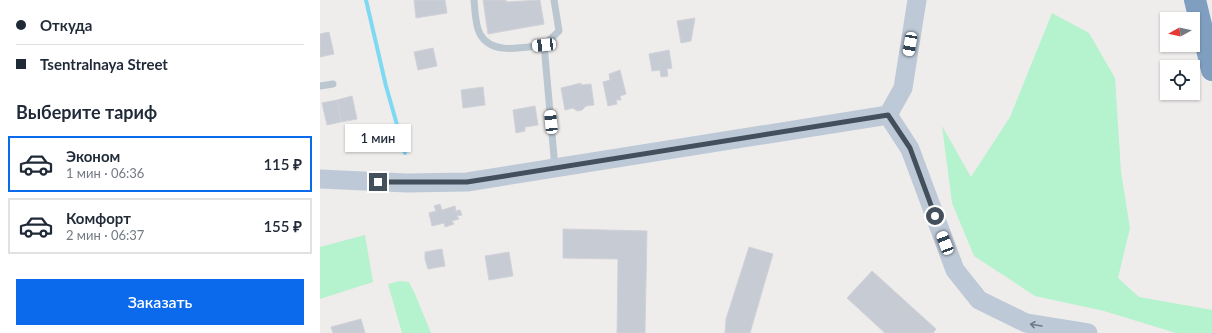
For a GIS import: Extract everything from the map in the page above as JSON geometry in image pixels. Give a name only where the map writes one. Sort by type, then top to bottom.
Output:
[{"type":"highway","points":[[1195,0],[1212,70]]},
{"type":"main road","points":[[888,115],[903,88],[918,0]]},
{"type":"main road","points":[[320,179],[407,183],[467,182],[888,115]]},
{"type":"main road","points":[[888,115],[910,148],[955,270],[979,300],[1026,323],[1088,333]]},
{"type":"lane","points":[[474,0],[479,33],[486,42],[504,49],[544,45],[559,32],[554,0]]},
{"type":"lane","points":[[544,45],[555,168]]},
{"type":"lane","points":[[320,86],[333,84]]},
{"type":"green space","points":[[1052,13],[1089,33],[1115,78],[1121,172],[1130,228],[1118,278],[1139,297],[1212,310],[1212,333],[1176,333],[1104,311],[1035,296],[974,256],[952,203],[942,126],[971,177],[1010,117]]},
{"type":"green space","points":[[365,235],[373,282],[320,299],[320,247]]},
{"type":"green space","points":[[400,281],[409,282],[431,333],[402,333],[388,284]]},
{"type":"building","points":[[414,0],[445,0],[447,13],[416,18]]},
{"type":"building","points":[[483,0],[506,0],[506,2],[540,0],[544,24],[488,34]]},
{"type":"building","points":[[695,18],[691,41],[681,43],[677,21]]},
{"type":"building","points":[[329,32],[334,54],[320,57],[320,34]]},
{"type":"building","points":[[433,48],[437,66],[418,70],[414,52]]},
{"type":"building","points":[[669,50],[672,68],[667,69],[668,76],[661,77],[660,70],[652,71],[649,54]]},
{"type":"building","points":[[620,70],[626,94],[620,96],[621,100],[616,100],[617,104],[608,106],[603,82],[610,80],[609,74]]},
{"type":"building","points":[[581,83],[581,85],[591,84],[594,105],[586,106],[582,110],[577,111],[573,108],[565,110],[561,88]]},
{"type":"building","points":[[483,87],[485,105],[463,108],[461,90]]},
{"type":"building","points":[[352,96],[357,119],[341,122],[337,100]]},
{"type":"building","points":[[337,100],[341,122],[327,125],[322,103]]},
{"type":"building","points":[[535,106],[538,125],[525,127],[525,131],[516,133],[513,110]]},
{"type":"building","points":[[440,204],[442,210],[455,206],[456,211],[460,210],[462,215],[457,216],[459,219],[452,221],[454,224],[445,227],[444,223],[432,226],[429,213],[436,211],[434,206]]},
{"type":"building","points":[[563,229],[647,231],[645,333],[617,333],[618,259],[563,258]]},
{"type":"building","points":[[749,247],[773,254],[750,333],[725,333],[726,319]]},
{"type":"building","points":[[442,249],[445,266],[428,269],[425,259],[425,252]]},
{"type":"building","points":[[509,252],[513,276],[489,280],[485,256]]},
{"type":"building","points":[[872,271],[936,329],[933,333],[885,333],[847,298]]},
{"type":"building","points":[[361,319],[365,333],[333,333],[331,327]]},
{"type":"waterway","points":[[366,0],[386,86],[405,153]]},
{"type":"route","points":[[378,182],[467,182],[888,115],[910,148],[935,216]]}]
